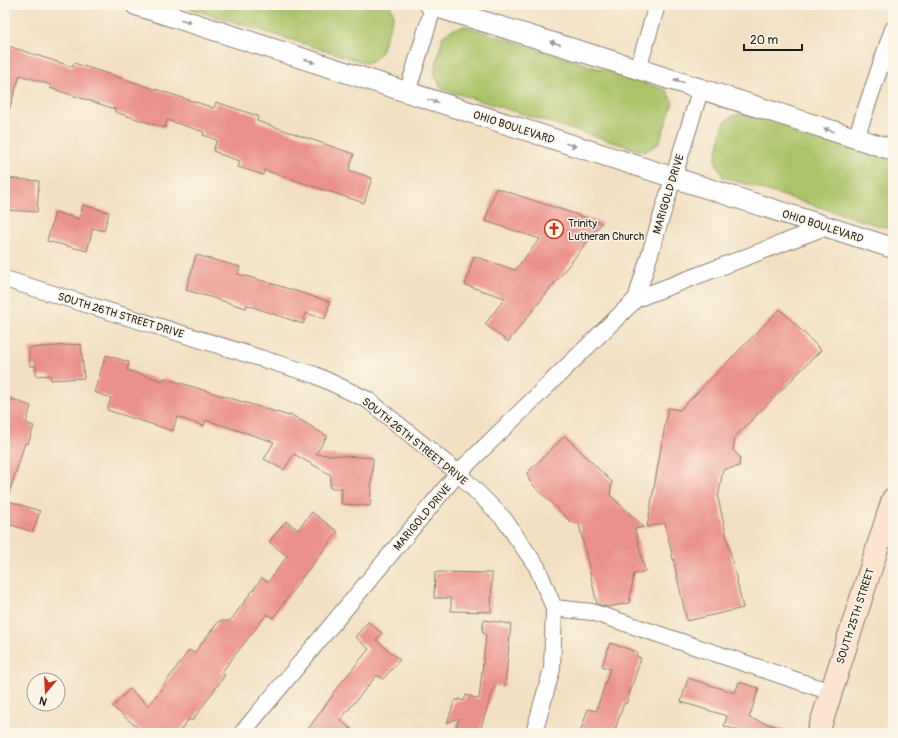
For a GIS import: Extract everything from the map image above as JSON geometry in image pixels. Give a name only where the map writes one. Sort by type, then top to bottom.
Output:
[{"type":"main road","name":"SOUTH 25TH STREET","points":[[818,733],[893,499]]},
{"type":"street","name":"OHIO BOULEVARD","points":[[136,5],[893,248]]},
{"type":"street","points":[[407,93],[432,5],[638,68],[893,150]]},
{"type":"street","points":[[638,68],[657,5]]},
{"type":"street","points":[[856,138],[893,29]]},
{"type":"street","name":"MARIGOLD DRIVE","points":[[636,299],[701,88]]},
{"type":"street","name":"MARIGOLD DRIVE","points":[[242,733],[458,473],[636,299],[825,227]]},
{"type":"street","name":"SOUTH 26TH STREET DRIVE","points":[[5,278],[315,375],[368,400],[458,473],[504,519],[537,568],[554,608],[552,669],[534,733]]},
{"type":"street","points":[[554,608],[592,612],[831,692]]},
{"type":"green space","points":[[179,5],[390,5],[394,15],[380,54],[374,60],[366,63]]},
{"type":"green space","points":[[465,26],[666,90],[673,103],[659,143],[645,152],[442,89],[434,74],[443,36],[451,30]]},
{"type":"green space","points":[[746,112],[893,159],[893,230],[723,177],[715,160],[724,123],[732,116]]},
{"type":"building","points":[[5,45],[73,67],[74,63],[214,108],[216,102],[258,116],[257,121],[354,154],[349,170],[372,178],[364,203],[264,170],[263,175],[238,167],[240,161],[213,151],[217,140],[203,135],[204,132],[167,120],[165,128],[115,112],[115,109],[50,88],[51,85],[20,75],[8,113],[5,112]]},
{"type":"building","points":[[5,178],[39,181],[37,212],[5,210]]},
{"type":"building","points":[[496,188],[602,223],[508,342],[485,324],[505,298],[465,285],[474,256],[515,270],[540,239],[485,221]]},
{"type":"building","points":[[83,205],[109,212],[104,231],[93,228],[87,251],[47,241],[55,212],[79,219]]},
{"type":"building","points":[[196,255],[240,267],[238,274],[330,302],[325,319],[306,313],[303,324],[247,305],[246,308],[186,290]]},
{"type":"building","points":[[780,309],[821,350],[735,437],[733,450],[740,457],[739,466],[723,470],[718,498],[743,608],[687,621],[665,523],[647,527],[668,408],[680,410]]},
{"type":"building","points":[[81,344],[84,378],[51,380],[50,375],[36,376],[36,366],[30,366],[29,348]]},
{"type":"building","points":[[106,355],[129,362],[127,370],[163,381],[164,378],[289,416],[290,414],[327,436],[316,454],[373,458],[370,506],[341,504],[342,488],[330,488],[331,475],[294,454],[284,470],[264,459],[274,442],[206,420],[204,426],[177,417],[173,431],[107,410],[111,398],[94,392]]},
{"type":"building","points":[[8,398],[31,406],[26,423],[34,426],[28,444],[25,443],[8,496],[5,496],[5,407]]},
{"type":"building","points":[[565,436],[612,482],[610,495],[644,527],[635,529],[645,571],[634,574],[629,603],[608,607],[597,604],[579,524],[571,522],[530,482],[527,473]]},
{"type":"building","points":[[5,500],[40,511],[33,532],[5,523]]},
{"type":"building","points":[[312,512],[338,532],[273,618],[267,614],[221,673],[225,675],[192,721],[189,719],[178,733],[144,733],[113,707],[129,689],[149,706],[189,650],[194,653],[219,621],[230,621],[262,578],[268,582],[287,556],[269,542],[286,521],[298,530]]},
{"type":"building","points":[[435,572],[492,573],[491,612],[451,611],[451,598],[434,598]]},
{"type":"building","points":[[484,620],[511,624],[505,686],[495,685],[479,733],[454,733],[459,718],[447,723],[455,700],[458,701],[458,699],[464,701],[466,695],[479,699],[486,635],[482,631]]},
{"type":"building","points":[[368,622],[382,633],[376,640],[400,660],[383,679],[377,675],[340,720],[356,733],[305,733],[333,695],[332,694],[369,649],[355,637]]},
{"type":"building","points":[[610,643],[637,652],[636,656],[641,658],[626,704],[624,703],[614,733],[580,733],[588,709],[596,711],[610,669],[602,666]]},
{"type":"building","points":[[688,678],[735,693],[739,682],[759,688],[749,718],[787,730],[786,733],[746,733],[724,726],[727,716],[681,702]]},
{"type":"place","name":"Trinity Lutheran Church","points":[[554,229]]}]
